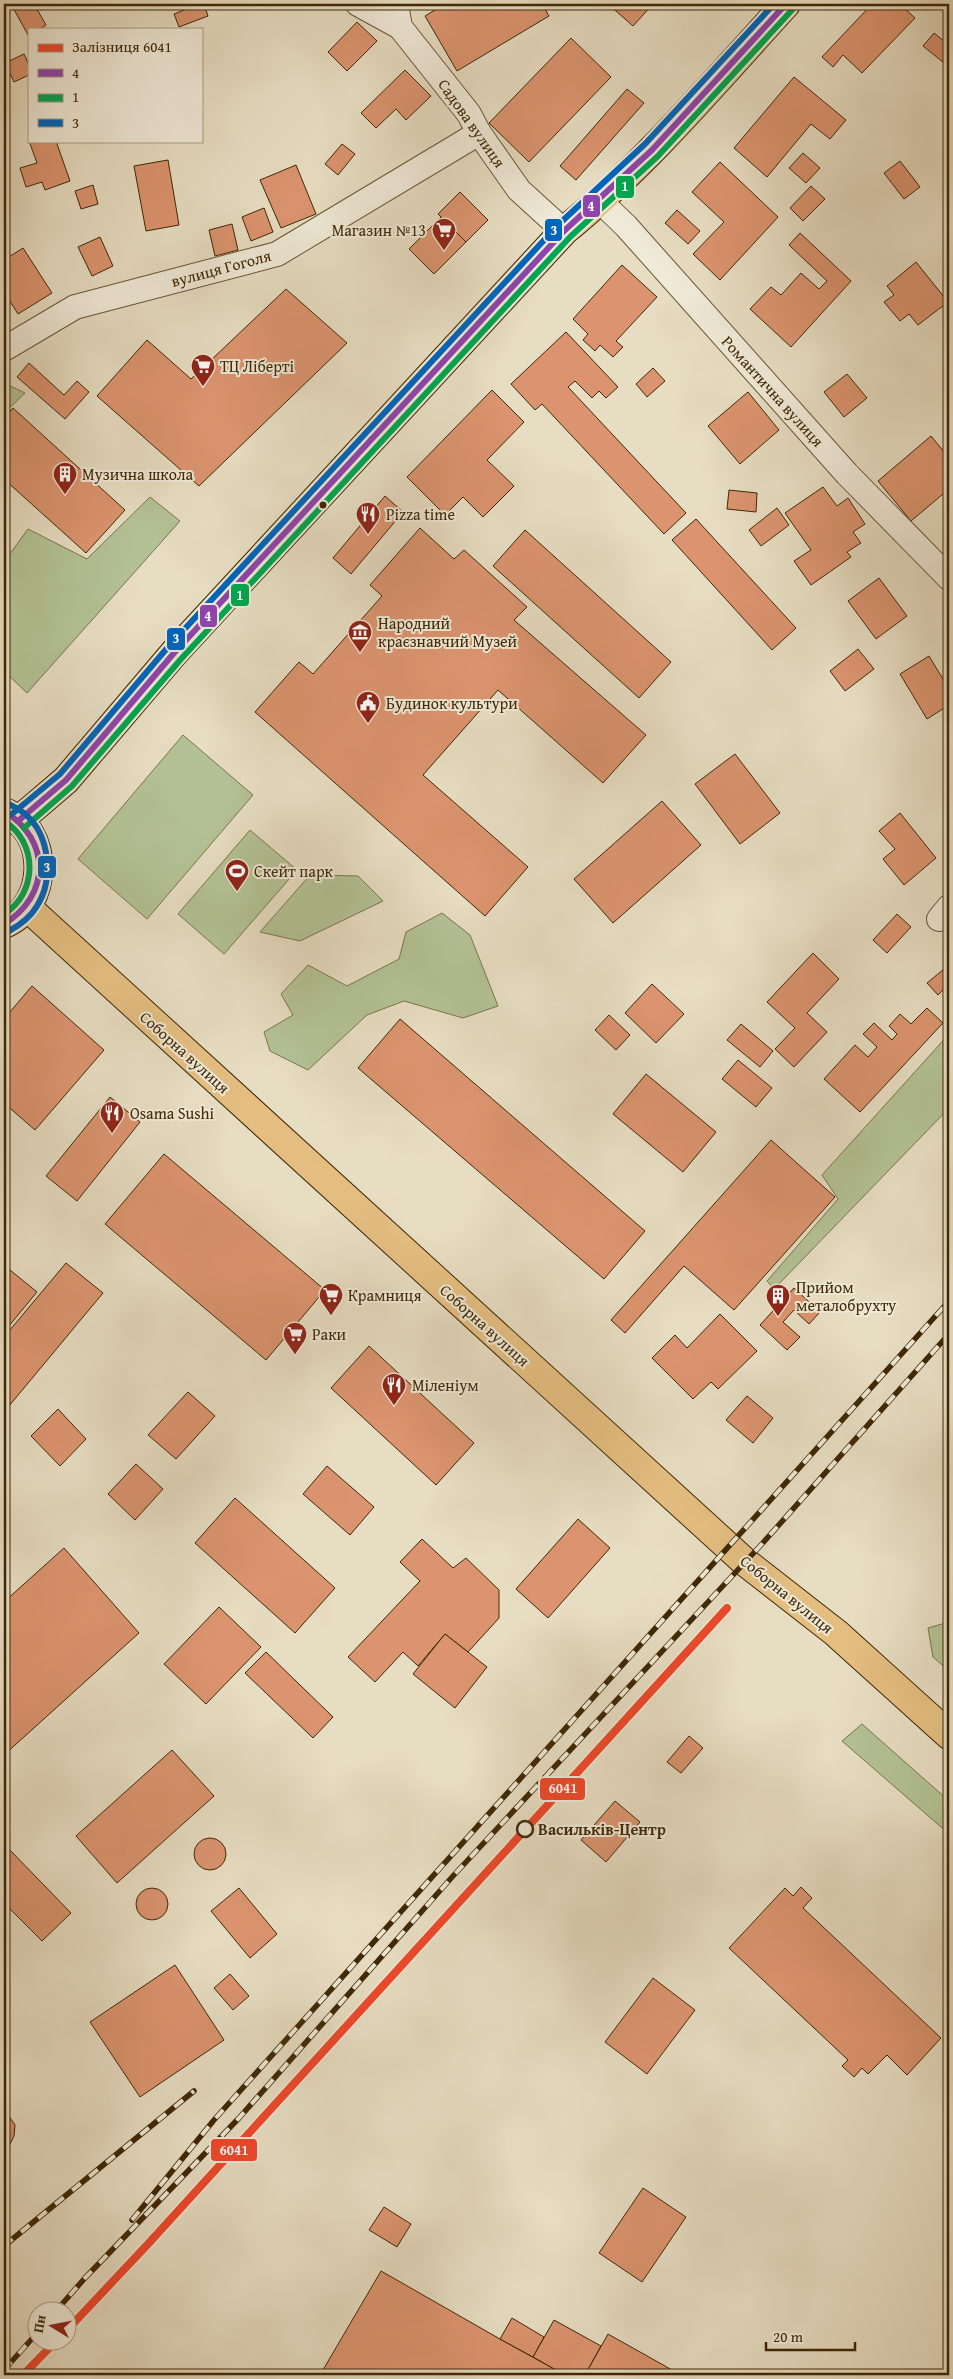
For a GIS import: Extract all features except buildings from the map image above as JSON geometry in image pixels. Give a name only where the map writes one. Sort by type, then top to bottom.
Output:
[{"type":"main road","points":[[4,924],[10,922],[27,907],[36,888],[40,866],[36,845],[24,826],[11,816],[66,780],[174,653],[564,231],[600,201],[679,121],[786,4]]},
{"type":"main road","name":"Соборна вулиця","points":[[27,907],[745,1562],[836,1634],[949,1734]]},
{"type":"street","points":[[358,4],[400,27]]},
{"type":"street","name":"Садова вулиця","points":[[396,4],[400,27],[469,114],[479,133],[519,190],[564,231]]},
{"type":"street","name":"вулиця Гоголя","points":[[4,349],[75,307],[277,254],[479,133]]},
{"type":"street","name":"Романтична вулиця","points":[[600,201],[626,226],[847,474],[949,578]]},
{"type":"green space","points":[[4,383],[25,393],[4,413]]},
{"type":"green space","points":[[150,497],[180,521],[27,693],[4,671],[4,562],[28,529],[87,559]]},
{"type":"green space","points":[[183,735],[253,795],[147,919],[78,859]]},
{"type":"green space","name":"Скейт парк","points":[[250,830],[297,870],[224,954],[178,914]]},
{"type":"green space","points":[[310,875],[358,876],[383,901],[300,941],[260,932]]},
{"type":"green space","points":[[442,913],[470,935],[498,1006],[463,1018],[404,1001],[367,1015],[308,1070],[270,1051],[264,1032],[293,1015],[281,994],[308,965],[347,986],[399,959],[406,932]]},
{"type":"green space","points":[[949,1034],[949,1108],[774,1289],[767,1281],[838,1199],[822,1175]]},
{"type":"green space","points":[[949,1622],[949,1671],[933,1657],[928,1628]]},
{"type":"green space","points":[[862,1724],[949,1801],[949,1834],[842,1741]]},
{"type":"railway","points":[[132,2220],[214,2120],[949,1301]]},
{"type":"railway","points":[[64,2302],[239,2118],[453,1876],[761,1545],[949,1334]]},
{"type":"railway","points":[[4,2246],[194,2091]]},
{"type":"railway","points":[[4,2370],[28,2343]]},
{"type":"rail line","name":"6041","points":[[78,2318],[148,2244],[727,1608]]},
{"type":"rail line","name":"6041","points":[[23,2375],[45,2352]]},
{"type":"transit line","name":"3","points":[[12,814],[60,774],[168,647],[558,225],[645,144],[774,4]]},
{"type":"transit line","name":"4","points":[[18,821],[66,780],[174,653],[564,231],[652,150],[786,4]]},
{"type":"transit line","name":"1","points":[[24,828],[72,786],[181,659],[570,237],[658,156],[792,10]]},
{"type":"transit line","name":"3","points":[[9,804],[25,814],[40,833],[47,858],[47,871],[46,883],[37,906],[24,921],[9,931]]},
{"type":"transit line","name":"4","points":[[4,811],[19,823],[30,837],[37,852],[39,868],[37,883],[30,898],[19,912],[4,924]]},
{"type":"transit line","name":"1","points":[[4,821],[15,830],[23,841],[28,854],[29,868],[28,881],[23,894],[15,905],[4,914]]},
{"type":"place","name":"Магазин №13","points":[[444,251]]},
{"type":"place","name":"ТЦ Ліберті","points":[[203,387]]},
{"type":"place","name":"Музична школа","points":[[65,495]]},
{"type":"place","name":"Pizza time","points":[[368,535]]},
{"type":"place","name":"Народний краєзнавчий Музей","points":[[360,653]]},
{"type":"place","name":"Будинок культури","points":[[368,724]]},
{"type":"place","name":"Скейт парк","points":[[237,892]]},
{"type":"place","name":"Osama Sushi","points":[[112,1134]]},
{"type":"place","name":"Крамниця","points":[[331,1316]]},
{"type":"place","name":"Прийом металобрухту","points":[[778,1317]]},
{"type":"place","name":"Раки","points":[[295,1355]]},
{"type":"place","name":"Міленіум","points":[[394,1406]]},
{"type":"place","name":"Васильків-Центр","points":[[525,1829]]}]
